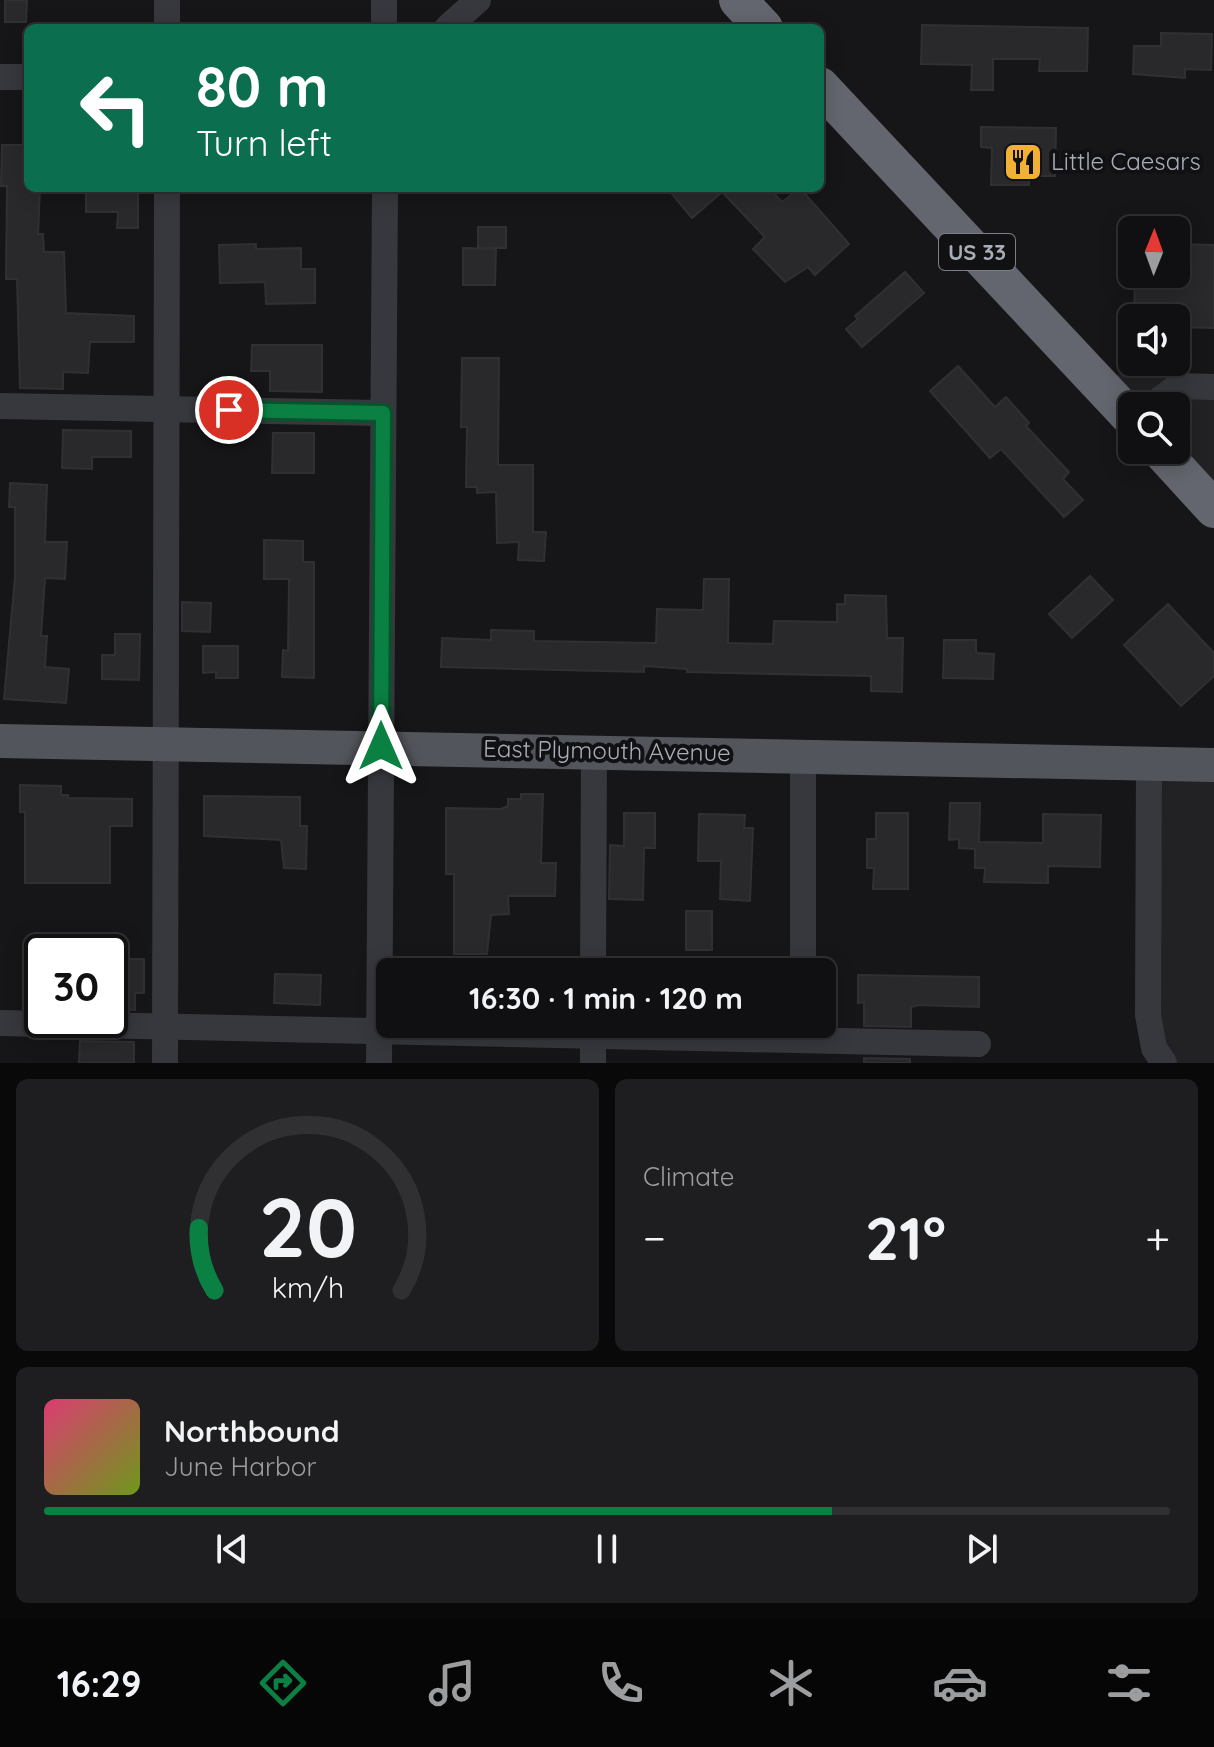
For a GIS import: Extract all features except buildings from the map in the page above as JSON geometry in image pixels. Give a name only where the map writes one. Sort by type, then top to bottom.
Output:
[{"type":"highway","points":[[738,0],[760,24]]},
{"type":"highway","name":"US 33","points":[[824,90],[1118,404]]},
{"type":"highway","points":[[1176,464],[1208,492]]},
{"type":"main road","name":"East Plymouth Avenue","points":[[0,741],[803,754],[1214,765]]},
{"type":"street","points":[[167,0],[167,24]]},
{"type":"street","points":[[384,0],[384,24]]},
{"type":"street","points":[[451,24],[478,0]]},
{"type":"street","points":[[0,77],[24,77]]},
{"type":"street","points":[[165,1063],[167,192]]},
{"type":"street","points":[[380,958],[385,192]]},
{"type":"street","points":[[1170,392],[1178,386],[1214,387]]},
{"type":"street","points":[[0,406],[383,413]]},
{"type":"street","points":[[593,958],[594,751]]},
{"type":"street","points":[[803,754],[803,958]]},
{"type":"street","points":[[1149,763],[1148,1015],[1154,1048],[1164,1063]]},
{"type":"street","points":[[0,1023],[376,1032]]},
{"type":"street","points":[[379,1038],[379,1063]]},
{"type":"street","points":[[593,1038],[593,1063]]},
{"type":"street","points":[[733,1038],[978,1044]]},
{"type":"shaded area","points":[[1092,374],[1214,376],[1214,507],[1185,464],[1190,464],[1190,392],[1118,392],[1118,395]]},
{"type":"shaded area","points":[[1150,765],[1214,766],[1214,1063],[1166,1063],[1156,1047]]},
{"type":"place","name":"Little Caesars","points":[[1023,162]]},
{"type":"route","points":[[229,410],[383,413],[381,746]]}]
